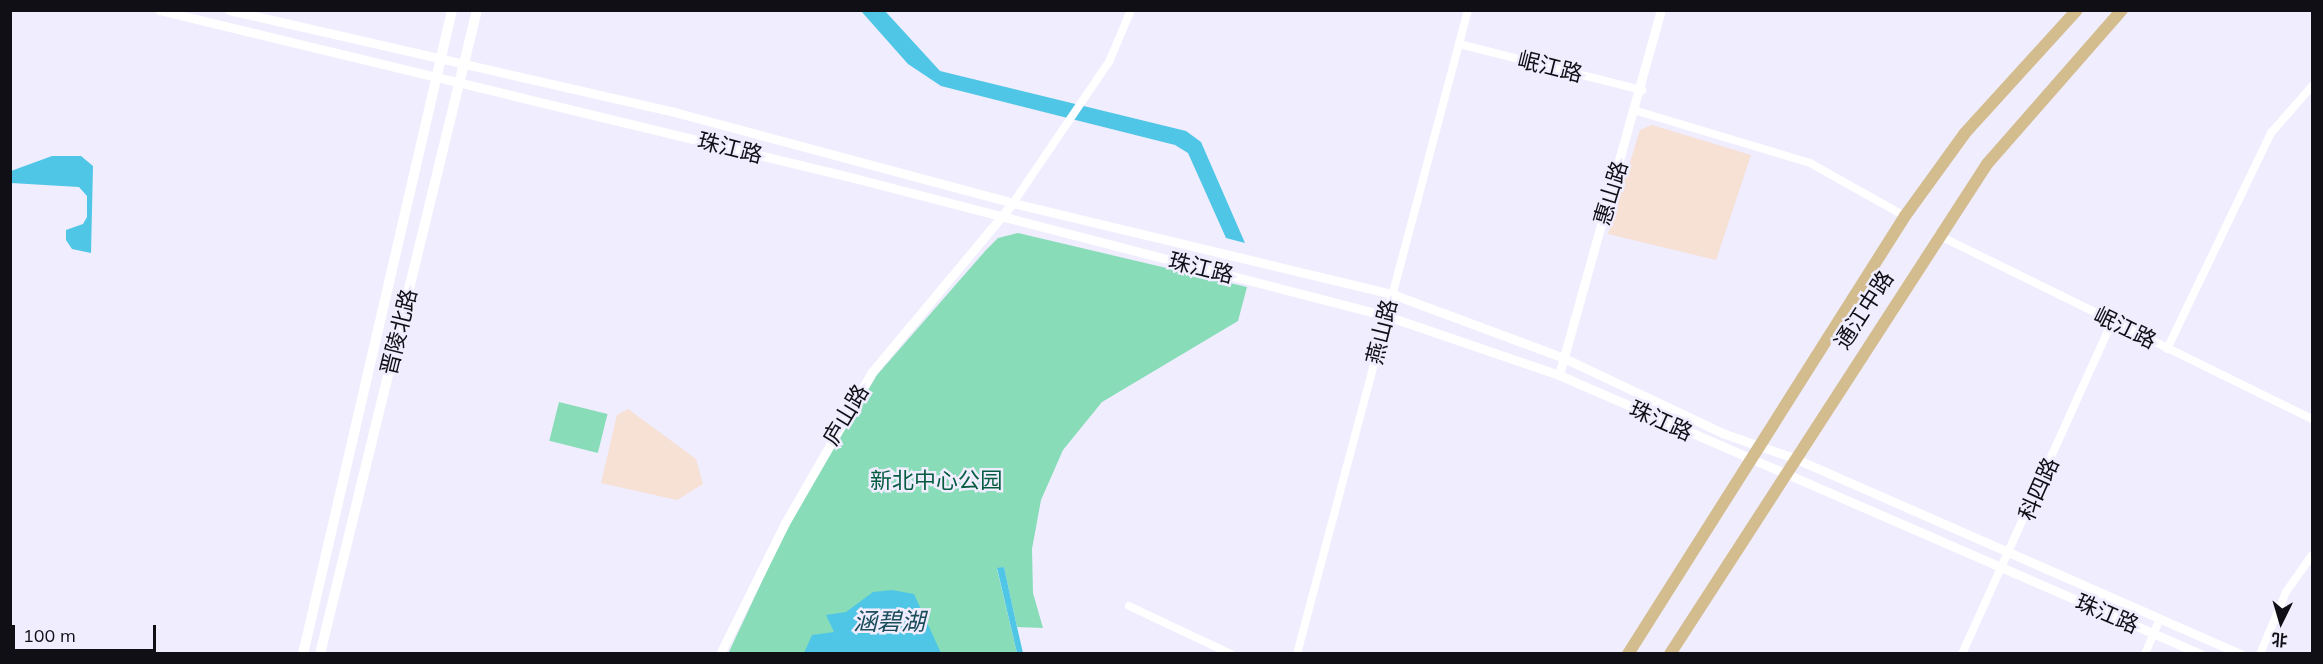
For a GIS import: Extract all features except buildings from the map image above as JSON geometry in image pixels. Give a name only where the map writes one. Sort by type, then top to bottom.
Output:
[{"type":"main road","name":"晋陵北路","points":[[303,654],[452,10]]},
{"type":"main road","name":"晋陵北路","points":[[320,654],[477,10]]},
{"type":"main road","name":"通江中路","points":[[1628,654],[1905,216],[1965,133],[2077,10]]},
{"type":"main road","name":"通江中路","points":[[1670,654],[1938,235],[1988,164],[2121,10]]},
{"type":"street","name":"珠江路","points":[[159,10],[461,82],[1387,316],[1559,375],[1749,461],[2201,654]]},
{"type":"street","name":"珠江路","points":[[229,10],[464,67],[678,114],[1013,203],[1392,294],[1564,358],[1760,446],[1794,458],[2240,654]]},
{"type":"street","points":[[1013,203],[1109,62],[1131,10]]},
{"type":"street","name":"燕山路","points":[[1297,654],[1468,10]]},
{"type":"street","name":"惠山路","points":[[1559,375],[1642,90],[1661,10]]},
{"type":"street","name":"岷江路","points":[[1459,44],[1642,90]]},
{"type":"street","points":[[2167,349],[2271,133],[2313,86]]},
{"type":"street","points":[[1636,111],[1810,163],[1905,216]]},
{"type":"street","name":"庐山路","points":[[720,654],[784,522],[872,372],[1002,219],[1013,203]]},
{"type":"street","name":"岷江路","points":[[1938,235],[2313,419]]},
{"type":"street","name":"科四路","points":[[1962,654],[2010,553],[2112,322]]},
{"type":"street","points":[[2260,654],[2286,592],[2313,555]]},
{"type":"street","points":[[1129,606],[1231,654]]},
{"type":"street","points":[[2145,654],[2160,619]]},
{"type":"shaded area","points":[[1652,125],[1751,155],[1716,260],[1608,234],[1640,130]]},
{"type":"shaded area","points":[[628,409],[696,459],[703,484],[677,500],[601,483],[617,415]]},
{"type":"green space","name":"新北中心公园","points":[[1018,233],[1247,287],[1238,321],[1102,402],[1063,450],[1041,500],[1032,549],[1033,593],[1043,628],[1017,627],[1004,567],[997,569],[1017,653],[728,654],[786,530],[877,375],[986,250],[998,238]]},
{"type":"green space","points":[[559,402],[608,414],[598,453],[549,441]]},
{"type":"water","points":[[861,11],[885,11],[940,71],[1186,131],[1201,142],[1245,243],[1226,238],[1188,153],[1175,145],[941,86],[908,64]]},
{"type":"water","points":[[52,156],[81,156],[93,166],[91,253],[72,249],[66,240],[66,230],[83,224],[87,217],[87,196],[79,187],[11,183],[11,171]]},
{"type":"water","points":[[1004,567],[1023,653],[1017,653],[997,568]]},
{"type":"water","name":"涵碧湖","points":[[892,590],[914,594],[941,653],[804,653],[812,635],[834,632],[826,615],[846,612],[873,592]]}]
